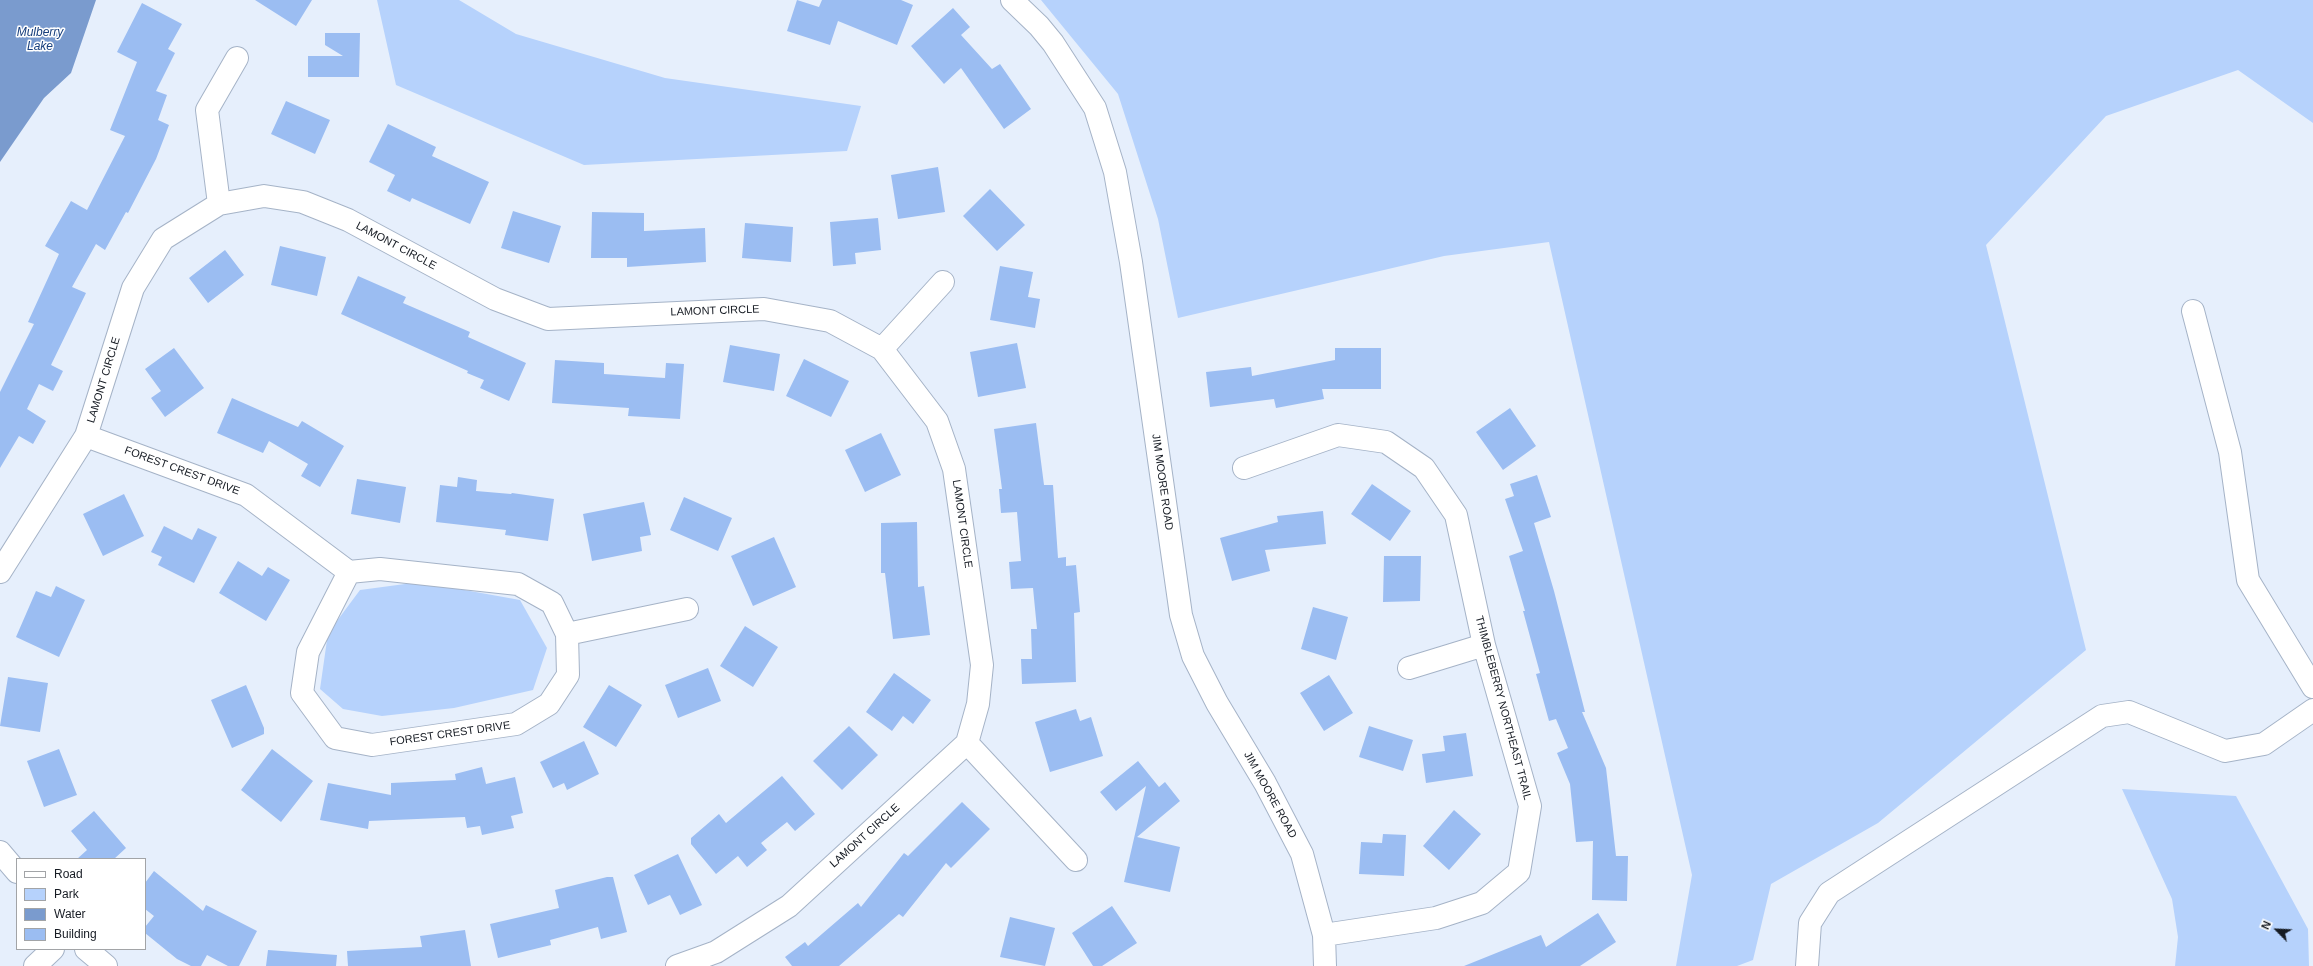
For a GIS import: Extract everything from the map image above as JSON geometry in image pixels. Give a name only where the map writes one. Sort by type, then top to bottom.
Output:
[{"type":"street","name":"JIM MOORE ROAD","points":[[1012,0],[1039,26],[1052,42],[1095,108],[1115,172],[1131,262],[1181,615],[1194,656],[1217,703],[1265,783],[1302,854],[1324,936],[1325,966]]},
{"type":"street","points":[[219,204],[207,110],[237,58]]},
{"type":"street","name":"LAMONT CIRCLE","points":[[0,572],[86,436],[133,288],[163,239],[219,204],[264,196],[303,202],[348,220],[495,299],[548,319],[764,309],[830,321],[882,349],[937,421],[954,469],[982,665],[978,704],[967,743],[789,906],[716,952],[677,966]]},
{"type":"street","points":[[882,349],[943,282]]},
{"type":"street","points":[[2193,310],[2230,452],[2248,580],[2313,687]]},
{"type":"street","name":"THIMBLEBERRY NORTHEAST TRAIL","points":[[1244,468],[1338,435],[1386,442],[1424,468],[1456,515],[1484,645],[1530,806],[1519,872],[1482,903],[1436,918],[1324,936]]},
{"type":"street","name":"FOREST CREST DRIVE","points":[[86,436],[246,495],[349,572],[380,569],[518,584],[552,603],[568,634],[568,676],[549,704],[516,724],[372,745],[335,738],[302,693],[308,652],[349,572]]},
{"type":"street","points":[[568,634],[687,609]]},
{"type":"street","points":[[1409,668],[1484,645]]},
{"type":"street","points":[[1807,966],[1810,924],[1829,893],[2102,716],[2129,712],[2225,751],[2264,744],[2313,710]]},
{"type":"street","points":[[967,743],[1076,860]]},
{"type":"street","points":[[0,852],[16,871]]},
{"type":"street","points":[[35,966],[52,950]]},
{"type":"street","points":[[87,950],[106,966]]},
{"type":"green space","points":[[377,0],[459,0],[516,34],[665,78],[861,106],[847,151],[584,165],[396,85]]},
{"type":"green space","points":[[1041,0],[2313,0],[2313,123],[2238,70],[2106,116],[1986,245],[2086,650],[1878,823],[1771,884],[1753,960],[1737,966],[1676,966],[1692,875],[1549,242],[1444,256],[1178,318],[1158,219],[1118,94]]},
{"type":"green space","points":[[420,582],[520,600],[547,648],[533,690],[454,708],[382,716],[343,709],[320,689],[328,633],[360,590]]},
{"type":"green space","points":[[2122,789],[2236,796],[2308,929],[2309,966],[2175,966],[2178,937],[2172,899]]},
{"type":"water","name":"Mulberry Lake","points":[[0,0],[96,0],[71,73],[44,98],[0,162]]},
{"type":"building","points":[[255,0],[312,0],[296,26]]},
{"type":"building","points":[[797,0],[819,7],[822,0],[901,0],[913,5],[897,45],[838,21],[830,45],[787,31]]},
{"type":"building","points":[[142,3],[182,24],[168,49],[175,53],[156,91],[167,95],[158,120],[169,125],[156,159],[128,213],[126,212],[105,250],[96,244],[72,287],[86,293],[51,365],[63,371],[53,391],[39,384],[27,409],[46,421],[33,444],[19,436],[0,468],[0,392],[34,324],[28,322],[59,254],[45,246],[71,201],[87,210],[125,136],[110,130],[137,62],[117,52]]},
{"type":"building","points":[[953,8],[970,27],[961,35],[992,69],[1000,64],[1031,109],[1004,129],[961,68],[944,84],[911,46]]},
{"type":"building","points":[[325,33],[360,33],[359,77],[308,77],[308,56],[343,56],[325,45]]},
{"type":"building","points":[[286,101],[330,120],[315,154],[271,134]]},
{"type":"building","points":[[388,124],[436,147],[432,156],[489,182],[470,224],[412,198],[410,202],[387,191],[395,175],[369,162]]},
{"type":"building","points":[[938,167],[945,212],[898,219],[891,175]]},
{"type":"building","points":[[990,189],[1025,225],[997,251],[963,216]]},
{"type":"building","points":[[513,211],[561,226],[549,263],[501,248]]},
{"type":"building","points":[[592,212],[644,213],[644,231],[705,228],[706,262],[627,267],[627,258],[591,258]]},
{"type":"building","points":[[878,218],[881,250],[855,253],[856,264],[833,266],[830,222]]},
{"type":"building","points":[[745,223],[793,227],[791,262],[742,258]]},
{"type":"building","points":[[280,246],[326,257],[317,296],[271,285]]},
{"type":"building","points":[[225,250],[244,275],[208,303],[189,278]]},
{"type":"building","points":[[1000,266],[1033,272],[1028,297],[1040,299],[1035,328],[990,320]]},
{"type":"building","points":[[358,276],[406,297],[403,303],[470,332],[468,337],[526,363],[509,401],[480,388],[484,380],[467,373],[468,371],[341,314]]},
{"type":"building","points":[[1017,343],[1026,388],[978,397],[970,352]]},
{"type":"building","points":[[730,345],[780,354],[774,391],[723,382]]},
{"type":"building","points":[[174,348],[204,388],[165,417],[151,398],[161,391],[145,369]]},
{"type":"building","points":[[1335,348],[1381,348],[1381,389],[1322,389],[1324,399],[1276,408],[1274,399],[1210,407],[1206,372],[1251,367],[1252,376],[1335,360]]},
{"type":"building","points":[[804,359],[849,381],[831,417],[786,396]]},
{"type":"building","points":[[555,360],[604,363],[604,374],[665,378],[666,363],[684,364],[680,419],[628,416],[629,408],[552,403]]},
{"type":"building","points":[[232,398],[298,427],[302,421],[344,446],[320,487],[301,476],[308,464],[269,441],[263,453],[217,433]]},
{"type":"building","points":[[1510,408],[1536,446],[1503,470],[1476,432]]},
{"type":"building","points":[[1036,423],[1044,485],[1053,485],[1058,558],[1066,557],[1066,566],[1076,565],[1080,612],[1074,613],[1076,682],[1022,684],[1021,659],[1032,659],[1031,629],[1037,629],[1033,588],[1011,589],[1009,562],[1021,561],[1017,512],[1001,513],[999,489],[1002,489],[994,429]]},
{"type":"building","points":[[881,433],[901,475],[865,492],[845,450]]},
{"type":"building","points":[[1537,475],[1551,517],[1534,523],[1554,591],[1585,712],[1582,712],[1606,768],[1616,856],[1628,856],[1627,901],[1592,900],[1593,841],[1576,842],[1570,784],[1557,753],[1568,748],[1556,719],[1549,721],[1536,674],[1540,673],[1523,611],[1525,611],[1509,556],[1523,551],[1505,499],[1514,496],[1510,484]]},
{"type":"building","points":[[458,477],[477,480],[476,491],[512,493],[554,499],[548,541],[505,535],[506,530],[436,522],[440,485],[457,487]]},
{"type":"building","points":[[357,479],[406,487],[400,523],[351,514]]},
{"type":"building","points":[[1372,484],[1411,511],[1390,541],[1351,514]]},
{"type":"building","points":[[124,494],[144,536],[103,556],[83,514]]},
{"type":"building","points":[[684,497],[732,518],[718,551],[670,530]]},
{"type":"building","points":[[644,502],[651,535],[640,537],[642,551],[592,561],[583,514]]},
{"type":"building","points":[[1323,511],[1326,544],[1265,550],[1270,571],[1232,581],[1220,538],[1278,522],[1277,516]]},
{"type":"building","points":[[917,522],[918,587],[924,586],[930,635],[893,639],[885,573],[881,573],[881,523]]},
{"type":"building","points":[[164,526],[192,540],[198,528],[217,537],[194,583],[158,565],[162,557],[151,552]]},
{"type":"building","points":[[774,537],[796,587],[753,606],[731,556]]},
{"type":"building","points":[[1384,556],[1421,556],[1420,601],[1383,602]]},
{"type":"building","points":[[238,561],[262,576],[268,567],[290,580],[266,621],[219,593]]},
{"type":"building","points":[[56,586],[85,600],[59,657],[16,637],[36,591],[51,597]]},
{"type":"building","points":[[1313,607],[1348,617],[1336,660],[1301,649]]},
{"type":"building","points":[[745,626],[778,647],[753,687],[720,666]]},
{"type":"building","points":[[708,668],[721,701],[678,718],[665,685]]},
{"type":"building","points":[[894,673],[931,700],[913,724],[903,716],[892,731],[866,712]]},
{"type":"building","points":[[1329,675],[1353,713],[1324,731],[1300,693]]},
{"type":"building","points":[[8,677],[48,683],[40,732],[0,726]]},
{"type":"building","points":[[246,685],[264,728],[264,734],[232,748],[211,700]]},
{"type":"building","points":[[609,685],[642,705],[616,747],[583,727]]},
{"type":"building","points":[[1076,709],[1080,721],[1091,717],[1103,756],[1050,772],[1035,722]]},
{"type":"building","points":[[849,726],[878,755],[842,790],[813,761]]},
{"type":"building","points":[[1369,726],[1413,740],[1403,771],[1359,757]]},
{"type":"building","points":[[1466,733],[1473,776],[1426,783],[1422,754],[1445,751],[1443,736]]},
{"type":"building","points":[[584,741],[599,774],[567,790],[564,783],[553,788],[540,762]]},
{"type":"building","points":[[59,749],[77,795],[44,807],[27,761]]},
{"type":"building","points":[[272,749],[313,781],[281,822],[241,790]]},
{"type":"building","points":[[1138,761],[1159,787],[1165,782],[1180,801],[1137,837],[1180,847],[1170,892],[1124,882],[1146,786],[1116,811],[1100,792]]},
{"type":"building","points":[[482,767],[486,784],[515,777],[523,813],[511,816],[514,828],[482,835],[480,826],[467,828],[465,817],[369,821],[368,829],[320,820],[328,783],[391,795],[391,783],[456,780],[455,774]]},
{"type":"building","points":[[782,776],[815,814],[795,831],[787,822],[761,843],[767,850],[747,867],[738,856],[716,874],[691,844],[691,838],[719,814],[726,823]]},
{"type":"building","points":[[962,802],[990,829],[951,868],[946,863],[903,917],[899,914],[839,966],[792,966],[785,957],[805,942],[808,946],[858,903],[861,907],[904,853],[908,856]]},
{"type":"building","points":[[1454,810],[1481,834],[1449,870],[1423,846]]},
{"type":"building","points":[[94,811],[126,848],[115,858],[78,858],[87,850],[71,831]]},
{"type":"building","points":[[1383,834],[1406,835],[1404,876],[1359,874],[1361,842],[1382,843]]},
{"type":"building","points":[[678,854],[702,905],[680,915],[670,895],[648,905],[634,875]]},
{"type":"building","points":[[154,871],[203,911],[206,905],[257,931],[239,966],[228,966],[207,955],[201,966],[191,966],[177,959],[146,934],[146,926],[154,916],[146,910],[146,882]]},
{"type":"building","points":[[607,877],[613,877],[627,932],[601,939],[598,927],[550,940],[551,945],[498,958],[490,924],[559,908],[555,890]]},
{"type":"building","points":[[1112,906],[1137,943],[1102,966],[1093,966],[1072,933]]},
{"type":"building","points":[[1598,913],[1616,942],[1580,966],[1464,966],[1541,935],[1546,947]]},
{"type":"building","points":[[1010,917],[1055,928],[1045,966],[1000,957]]},
{"type":"building","points":[[465,930],[471,966],[348,966],[347,951],[422,947],[420,936]]},
{"type":"building","points":[[268,950],[337,955],[336,966],[266,966]]}]
